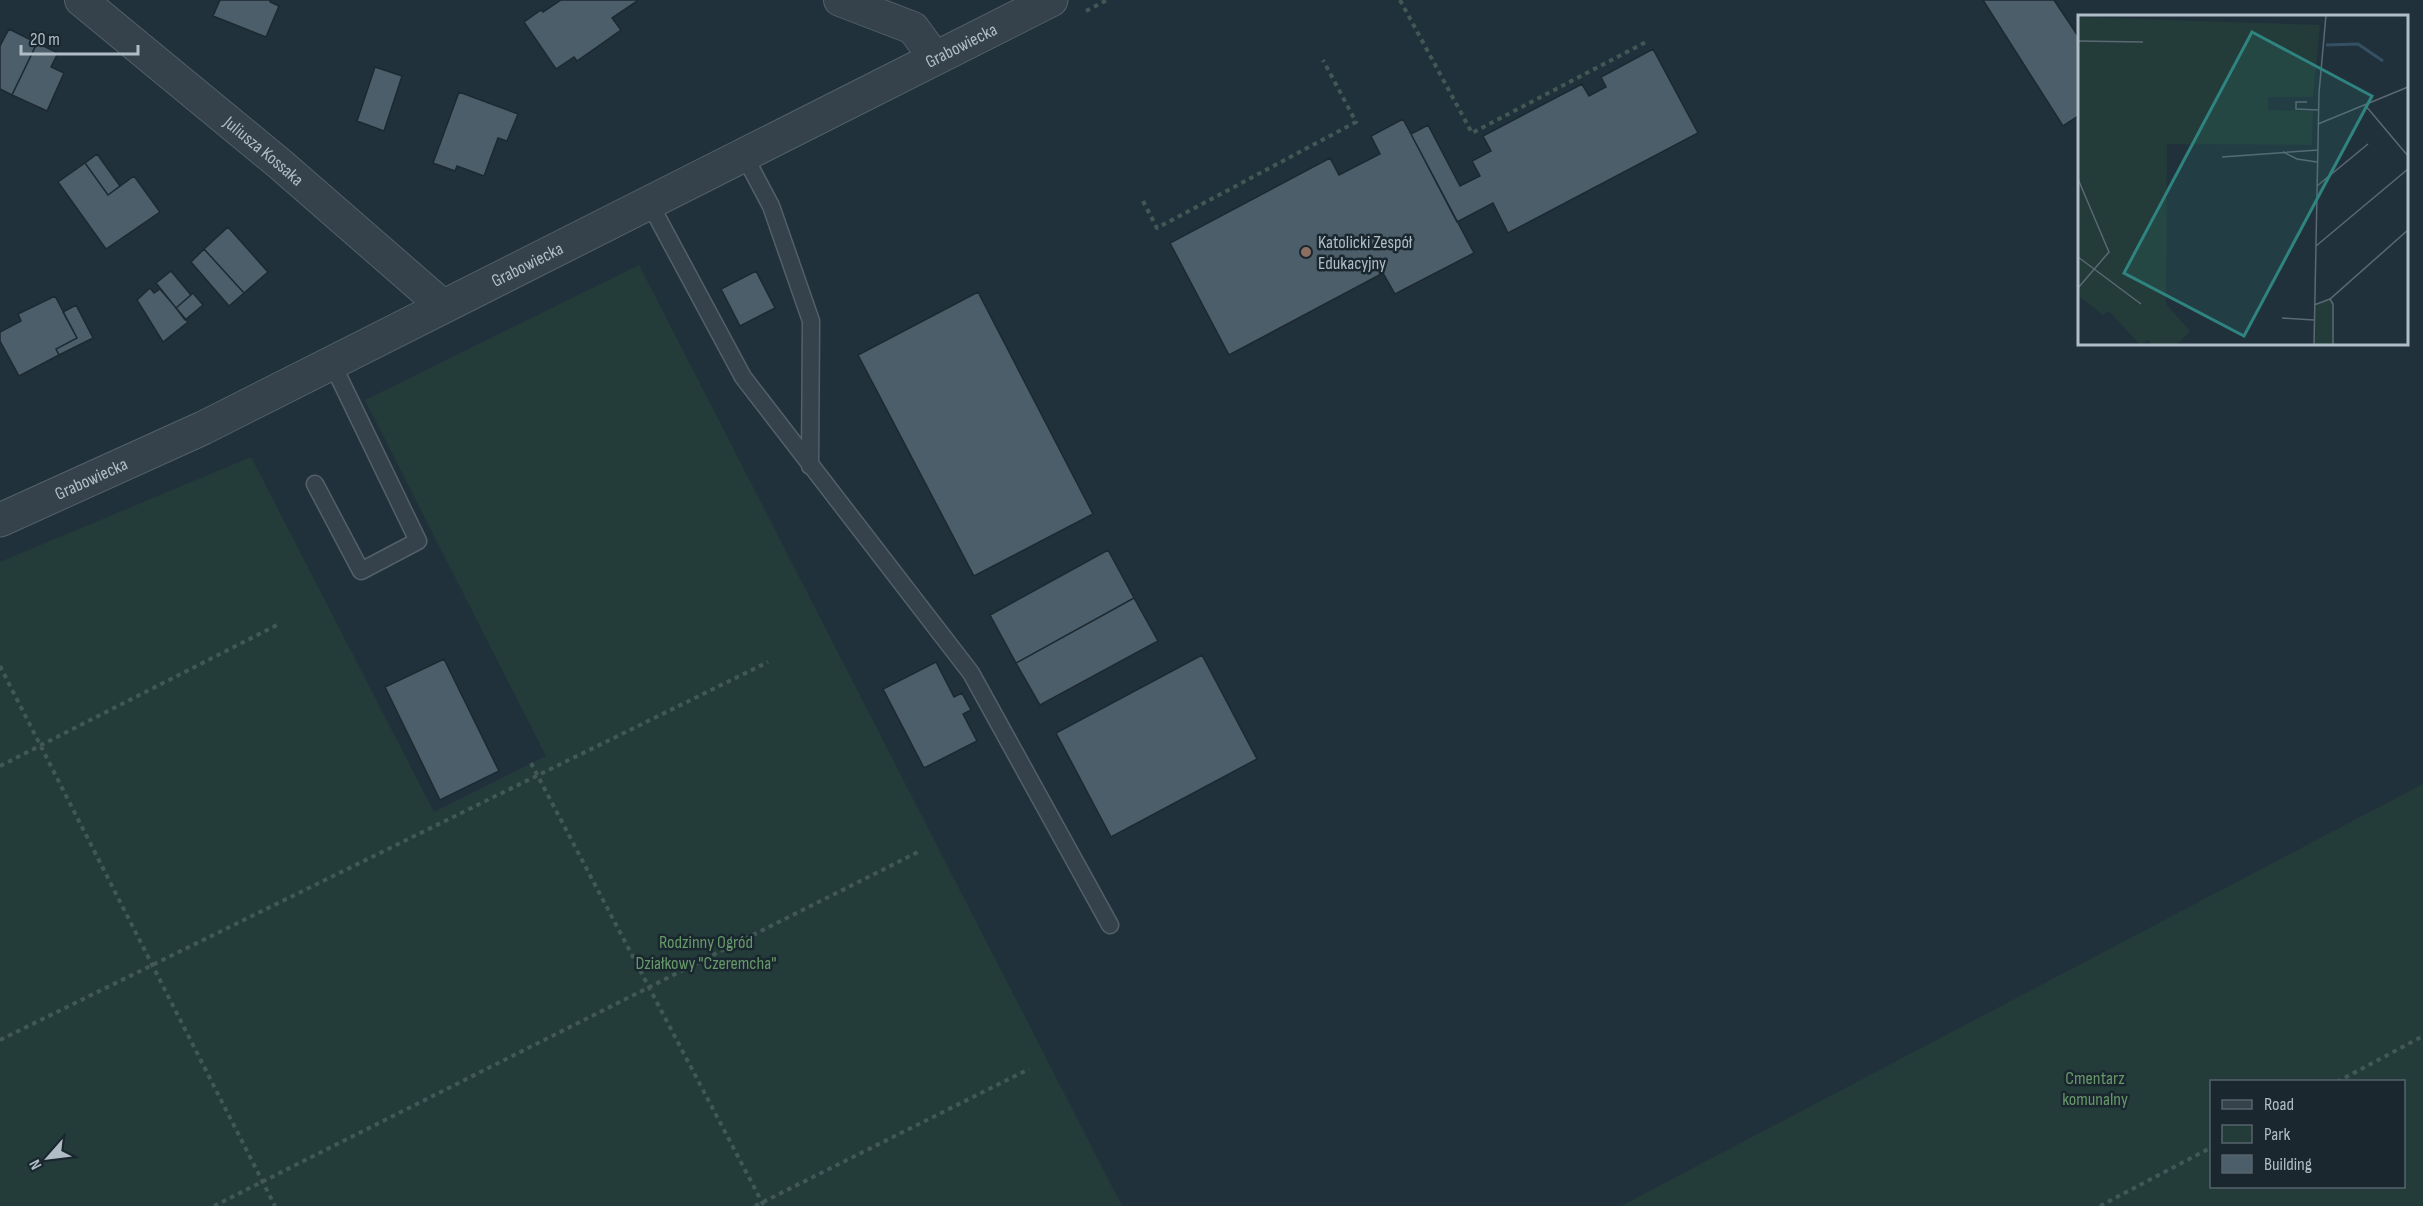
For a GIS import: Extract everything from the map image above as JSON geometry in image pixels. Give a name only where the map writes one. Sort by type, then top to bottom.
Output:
[{"type":"street","points":[[840,0],[913,28],[935,58]]},
{"type":"street","name":"Grabowiecka","points":[[0,520],[203,428],[1051,0]]},
{"type":"street","name":"Juliusza Kossaka","points":[[96,5],[443,306]]},
{"type":"lane","points":[[744,155],[771,206],[811,321],[810,466]]},
{"type":"lane","points":[[650,202],[743,377],[971,673],[1110,925]]},
{"type":"lane","points":[[315,484],[361,571],[418,541],[332,363]]},
{"type":"path","points":[[1400,0],[1472,133],[1646,42]]},
{"type":"path","points":[[1143,201],[1157,228],[1356,122],[1323,60]]},
{"type":"path","points":[[0,766],[277,625]]},
{"type":"path","points":[[0,1040],[768,662]]},
{"type":"path","points":[[0,666],[275,1206]]},
{"type":"path","points":[[531,763],[763,1204]]},
{"type":"path","points":[[214,1206],[920,850]]},
{"type":"path","points":[[2341,1080],[2423,1036]]},
{"type":"path","points":[[755,1206],[1029,1069]]},
{"type":"path","points":[[2100,1206],[2210,1149]]},
{"type":"green space","name":"Rodzinny Ogród Działkowy \"Czeremcha\"","points":[[639,265],[1122,1206],[0,1206],[0,562],[251,457],[434,812],[546,756],[365,400]]},
{"type":"green space","name":"Cmentarz komunalny","points":[[2423,784],[2423,1206],[1621,1206]]},
{"type":"building","points":[[220,0],[271,0],[270,2],[279,6],[266,37],[213,16]]},
{"type":"building","points":[[561,0],[637,1],[612,18],[621,30],[577,61],[574,57],[556,69],[524,22]]},
{"type":"building","points":[[1983,0],[2054,0],[2078,36],[2078,116],[2063,126]]},
{"type":"building","points":[[9,29],[37,43],[12,95],[0,89],[0,46]]},
{"type":"building","points":[[37,43],[58,53],[51,67],[64,73],[47,111],[12,95]]},
{"type":"building","points":[[1653,49],[1698,133],[1508,233],[1493,203],[1457,222],[1411,134],[1428,125],[1460,186],[1480,176],[1472,161],[1491,151],[1483,136],[1582,84],[1589,96],[1606,87],[1601,77]]},
{"type":"building","points":[[375,67],[402,76],[384,131],[357,121]]},
{"type":"building","points":[[459,92],[518,114],[507,141],[498,138],[484,176],[457,166],[455,171],[433,163]]},
{"type":"building","points":[[1403,119],[1474,253],[1395,294],[1383,273],[1229,355],[1170,243],[1330,158],[1339,175],[1380,154],[1371,136]]},
{"type":"building","points":[[97,154],[120,186],[108,195],[85,163]]},
{"type":"building","points":[[85,163],[108,195],[134,176],[160,212],[106,249],[58,182]]},
{"type":"building","points":[[228,227],[268,272],[244,293],[204,249]]},
{"type":"building","points":[[204,249],[244,293],[229,306],[191,262]]},
{"type":"building","points":[[171,271],[191,295],[176,308],[156,283]]},
{"type":"building","points":[[756,271],[775,308],[740,326],[721,289]]},
{"type":"building","points":[[150,288],[154,293],[160,289],[188,322],[163,342],[137,300]]},
{"type":"building","points":[[978,292],[1093,514],[974,576],[858,355]]},
{"type":"building","points":[[193,293],[203,305],[185,320],[176,308]]},
{"type":"building","points":[[55,296],[77,338],[56,349],[59,355],[19,376],[0,341],[0,332],[21,321],[18,314]]},
{"type":"building","points":[[76,305],[93,338],[59,355],[56,349],[77,338],[63,312]]},
{"type":"building","points":[[1108,550],[1134,598],[1016,663],[990,615]]},
{"type":"building","points":[[1134,598],[1158,641],[1040,705],[1016,663]]},
{"type":"building","points":[[1202,655],[1257,759],[1111,837],[1056,733]]},
{"type":"building","points":[[444,659],[499,771],[440,800],[385,687]]},
{"type":"building","points":[[936,662],[954,697],[962,693],[971,710],[963,714],[977,741],[924,768],[883,689]]},
{"type":"place","name":"Katolicki Zespół Edukacyjny","points":[[1306,252]]}]
